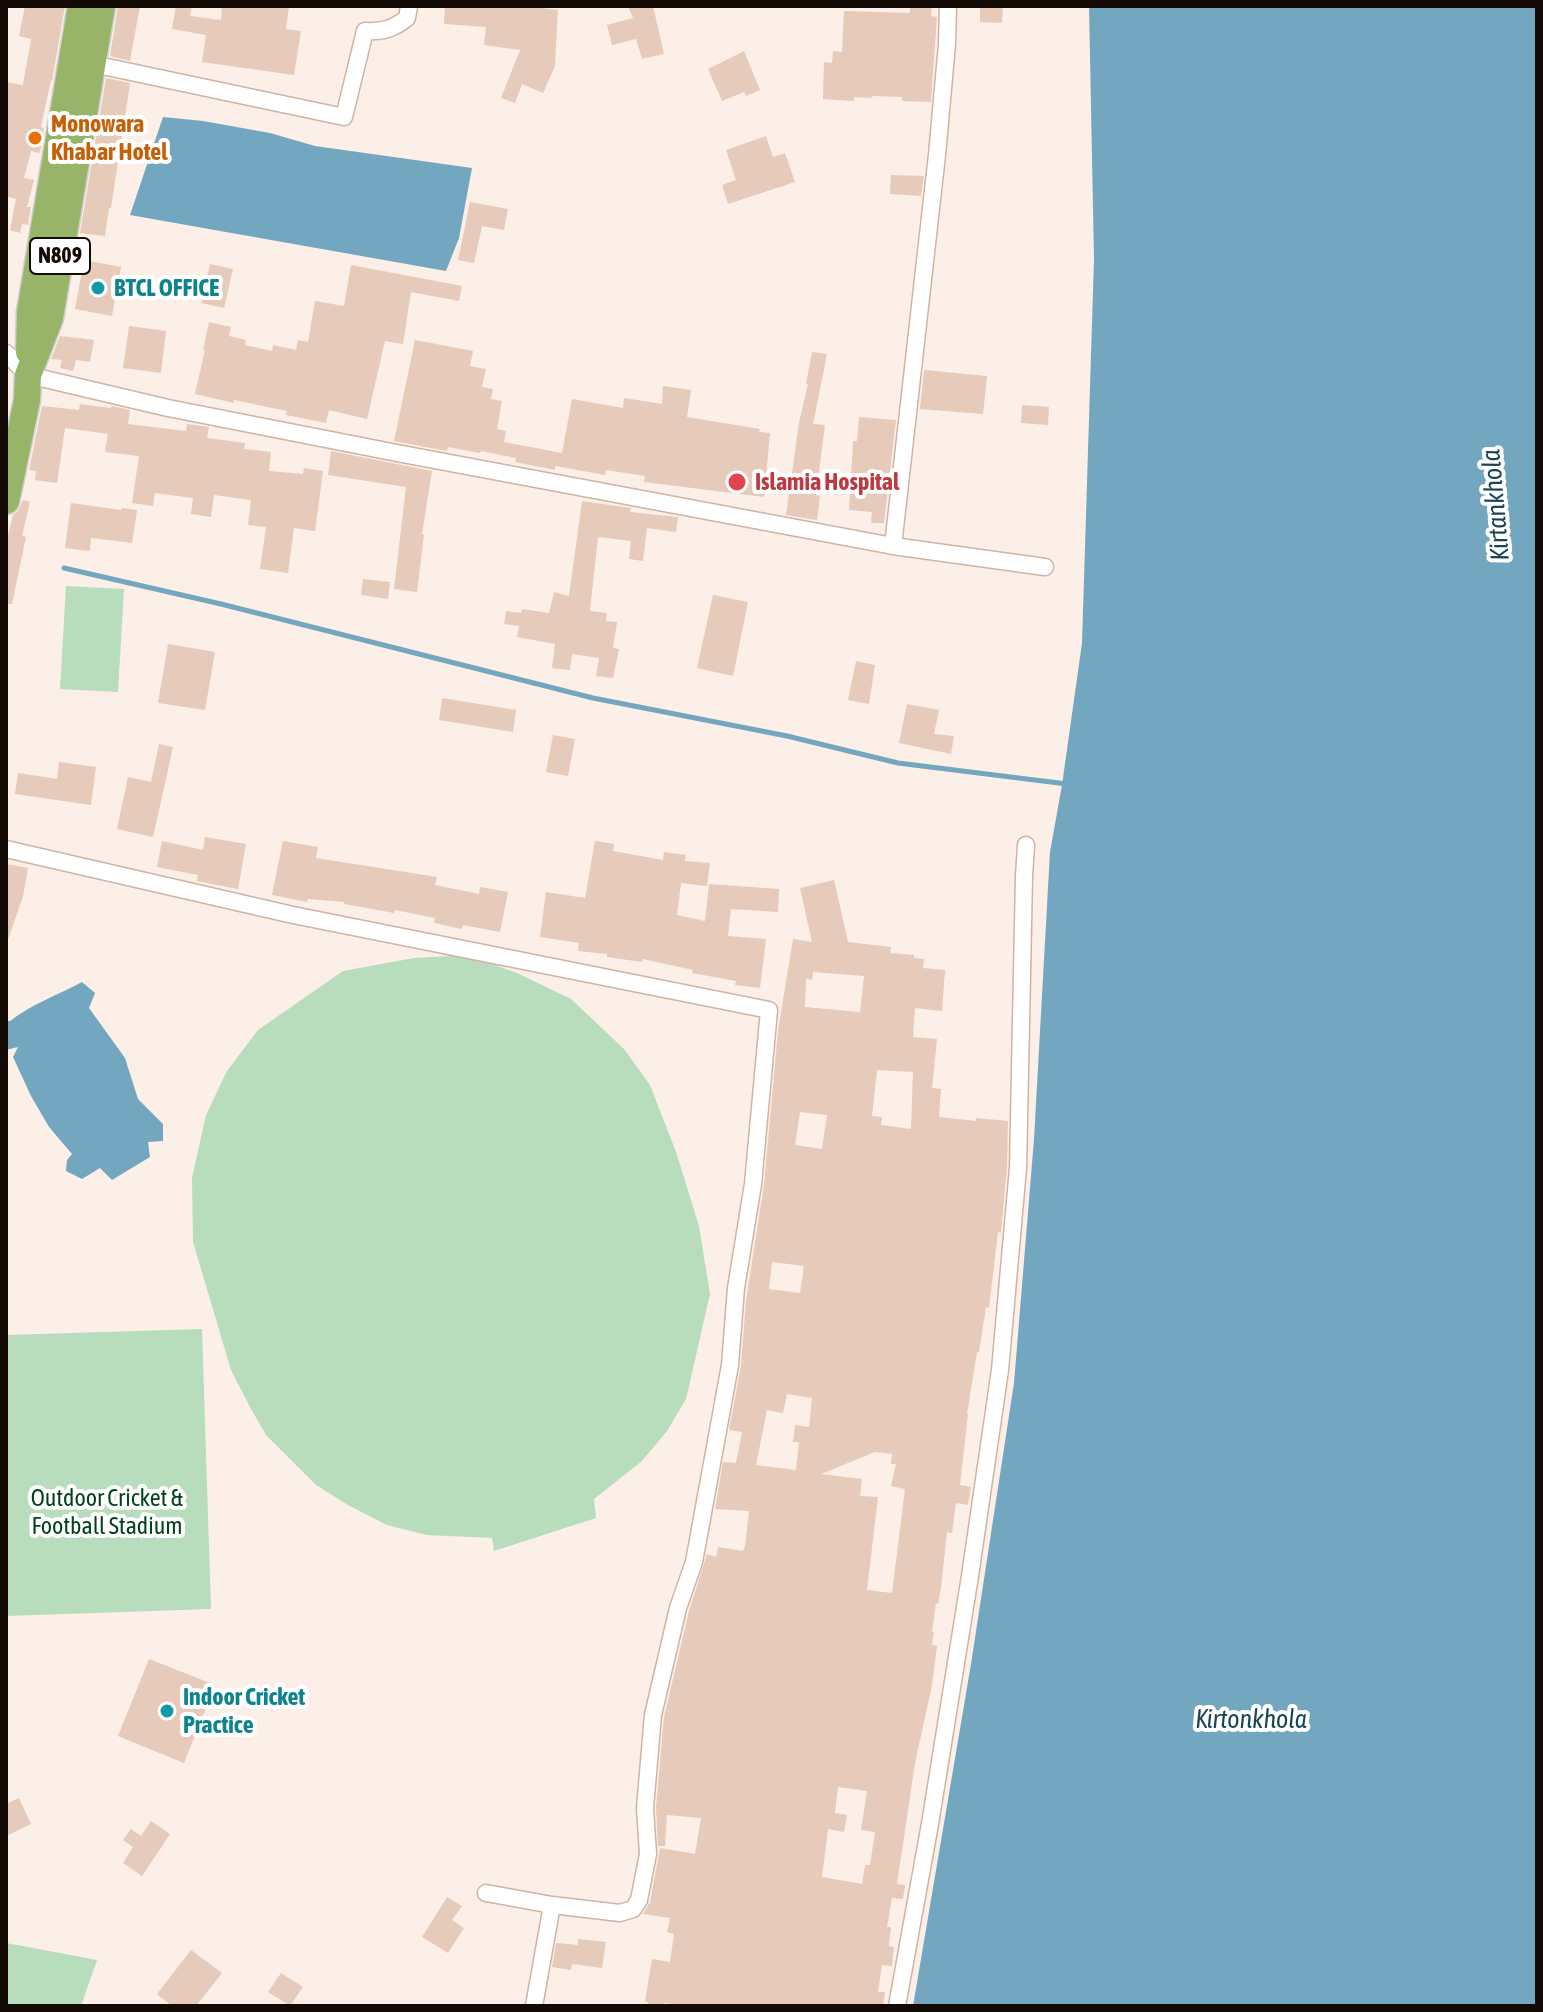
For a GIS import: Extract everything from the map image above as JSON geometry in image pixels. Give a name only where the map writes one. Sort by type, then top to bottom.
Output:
[{"type":"highway","name":"N809","points":[[6,501],[27,400],[30,312],[81,6]]},
{"type":"highway","name":"N809","points":[[6,440],[15,399],[28,375],[50,318],[102,6]]},
{"type":"street","points":[[93,64],[344,117],[365,31],[382,32],[396,27],[407,18],[409,6]]},
{"type":"street","points":[[893,546],[937,155],[948,6]]},
{"type":"street","points":[[6,353],[28,375],[168,408],[893,546],[1045,567]]},
{"type":"street","points":[[897,2006],[945,1731],[1000,1370],[1018,1168],[1026,845]]},
{"type":"street","points":[[6,849],[293,915],[769,1010],[753,1184],[736,1288],[730,1365],[694,1562],[678,1608],[651,1727],[645,1808],[648,1854],[639,1900],[633,1909],[620,1913],[486,1893]]},
{"type":"street","points":[[534,2006],[552,1905]]},
{"type":"green space","points":[[66,586],[124,589],[118,692],[60,689]]},
{"type":"green space","points":[[467,955],[517,973],[571,999],[624,1049],[650,1085],[676,1152],[699,1226],[710,1294],[686,1399],[667,1431],[642,1461],[594,1499],[596,1518],[494,1551],[492,1538],[427,1535],[387,1525],[316,1485],[266,1435],[231,1370],[193,1242],[192,1178],[206,1115],[227,1071],[258,1030],[343,971],[414,958]]},
{"type":"green space","name":"Outdoor Cricket & Football Stadium","points":[[202,1329],[211,1609],[6,1616],[6,1335]]},
{"type":"green space","points":[[6,1943],[97,1960],[81,2006],[6,2006]]},
{"type":"water","name":"Kirtonkhola","points":[[1089,6],[1537,6],[1537,2006],[913,2006],[971,1664],[1014,1383],[1034,1139],[1050,852],[1082,643],[1094,259]]},
{"type":"water","points":[[163,117],[270,133],[315,146],[472,168],[459,238],[446,271],[130,215]]},
{"type":"water","points":[[82,982],[95,993],[89,1008],[125,1058],[138,1099],[163,1124],[163,1141],[148,1142],[150,1157],[112,1180],[100,1168],[82,1179],[66,1171],[67,1160],[72,1154],[49,1127],[31,1096],[13,1057],[18,1047],[6,1050],[6,1021]]},
{"type":"building","points":[[25,6],[65,6],[41,127],[44,128],[40,153],[31,151],[24,178],[34,180],[27,207],[31,207],[28,225],[22,224],[20,233],[10,230],[16,199],[6,196],[6,82],[23,85],[31,39],[19,36]]},
{"type":"building","points":[[118,6],[140,6],[130,61],[110,56]]},
{"type":"building","points":[[176,6],[192,6],[190,16],[221,20],[222,6],[289,6],[286,29],[301,31],[294,75],[202,62],[206,35],[172,29]]},
{"type":"building","points":[[445,6],[540,6],[558,10],[555,66],[543,93],[522,84],[515,103],[501,98],[520,50],[484,45],[486,27],[444,24]]},
{"type":"building","points":[[628,6],[653,6],[664,54],[642,59],[636,39],[612,45],[607,25],[633,18]]},
{"type":"building","points":[[910,6],[932,6],[931,16],[937,17],[931,102],[872,96],[854,97],[854,101],[823,99],[824,62],[832,63],[833,51],[842,52],[844,11],[910,13]]},
{"type":"building","points":[[980,6],[1003,6],[1002,23],[980,22]]},
{"type":"building","points":[[744,51],[760,90],[746,96],[744,92],[722,101],[708,69]]},
{"type":"building","points":[[106,78],[130,83],[105,236],[80,233]]},
{"type":"building","points":[[766,136],[773,157],[785,153],[795,182],[728,204],[722,185],[736,180],[726,150]]},
{"type":"building","points":[[891,175],[924,176],[921,196],[890,194]]},
{"type":"building","points":[[470,202],[508,209],[504,230],[482,226],[474,263],[458,260]]},
{"type":"building","name":"BTCL OFFICE","points":[[84,260],[121,267],[112,316],[75,309]]},
{"type":"building","points":[[210,264],[233,269],[224,308],[201,303]]},
{"type":"building","points":[[351,265],[462,286],[459,301],[411,292],[403,344],[385,341],[367,419],[329,410],[326,423],[286,415],[287,411],[195,394],[209,322],[231,327],[229,336],[246,340],[245,345],[272,351],[273,345],[296,350],[298,340],[308,342],[315,301],[344,306]]},
{"type":"building","points":[[129,326],[166,331],[161,373],[123,368]]},
{"type":"building","points":[[60,336],[94,340],[90,362],[76,360],[73,371],[60,368],[62,360],[51,359]]},
{"type":"building","points":[[415,340],[473,351],[470,366],[486,369],[482,387],[493,389],[491,399],[502,401],[497,429],[506,431],[504,442],[562,453],[572,399],[623,408],[624,398],[662,404],[663,386],[691,390],[687,417],[770,433],[764,497],[644,482],[645,476],[606,470],[605,475],[555,466],[555,470],[481,451],[448,447],[447,451],[394,441]]},
{"type":"building","points":[[812,352],[827,354],[813,424],[825,425],[816,495],[820,496],[817,520],[786,515]]},
{"type":"building","points":[[924,370],[987,376],[983,414],[920,409]]},
{"type":"building","points":[[80,404],[130,410],[128,424],[186,431],[187,424],[209,427],[207,438],[245,443],[244,449],[271,452],[269,471],[303,474],[304,468],[323,471],[315,531],[294,528],[288,573],[260,569],[266,527],[248,525],[251,500],[214,495],[211,517],[191,514],[193,498],[155,493],[153,506],[132,503],[139,456],[105,452],[108,434],[65,428],[57,483],[35,480],[36,471],[29,470],[42,406],[79,410]]},
{"type":"building","points":[[1022,405],[1049,407],[1048,425],[1021,423]]},
{"type":"building","points":[[859,417],[896,420],[884,523],[871,523],[872,512],[849,510],[853,441],[857,441]]},
{"type":"building","points":[[331,451],[432,471],[417,592],[394,589],[406,487],[328,475]]},
{"type":"building","points":[[23,500],[30,502],[22,536],[26,537],[12,604],[6,604],[6,544],[13,515]]},
{"type":"building","points":[[582,501],[631,508],[630,512],[678,517],[676,532],[647,528],[643,561],[629,559],[631,541],[598,537],[590,611],[607,613],[606,621],[617,622],[613,648],[619,649],[613,678],[596,676],[599,658],[572,654],[570,670],[552,668],[555,644],[517,637],[519,626],[504,624],[506,611],[521,613],[522,609],[549,613],[554,592],[569,596]]},
{"type":"building","points":[[71,503],[137,510],[132,543],[91,538],[90,551],[65,548]]},
{"type":"building","points":[[363,579],[390,582],[388,599],[361,595]]},
{"type":"building","points":[[713,595],[748,602],[733,676],[697,668]]},
{"type":"building","points":[[168,644],[215,652],[205,710],[158,703]]},
{"type":"building","points":[[856,661],[875,665],[869,704],[848,700]]},
{"type":"building","points":[[442,698],[516,710],[513,732],[439,720]]},
{"type":"building","points":[[907,704],[939,710],[934,734],[954,736],[951,754],[899,743]]},
{"type":"building","points":[[553,735],[575,739],[568,776],[546,772]]},
{"type":"building","points":[[159,744],[173,747],[153,837],[117,829],[128,777],[151,782]]},
{"type":"building","points":[[59,762],[96,767],[91,805],[15,794],[18,773],[57,779]]},
{"type":"building","points":[[205,837],[246,844],[238,889],[197,881],[198,875],[157,867],[162,841],[203,850]]},
{"type":"building","points":[[283,841],[318,847],[316,858],[437,877],[435,885],[479,894],[480,887],[508,892],[500,932],[463,925],[462,929],[434,923],[435,918],[395,910],[394,913],[344,902],[308,899],[307,902],[272,895]]},
{"type":"building","points":[[595,841],[614,844],[613,851],[663,860],[664,852],[686,855],[685,861],[710,863],[707,886],[681,883],[677,915],[705,921],[709,884],[779,889],[778,912],[731,909],[728,936],[766,939],[760,988],[735,985],[736,981],[643,959],[642,962],[578,951],[579,943],[540,937],[546,892],[585,898]]},
{"type":"building","points":[[6,864],[28,868],[23,896],[8,940],[6,939]]},
{"type":"building","points":[[834,880],[848,942],[891,947],[890,953],[924,959],[923,968],[945,970],[942,1011],[915,1008],[913,1037],[937,1039],[932,1088],[941,1089],[939,1117],[1008,1121],[1001,1233],[998,1232],[989,1308],[986,1307],[967,1414],[960,1485],[971,1487],[968,1505],[956,1503],[952,1533],[947,1532],[932,1632],[932,1645],[937,1646],[932,1685],[915,1763],[897,1884],[905,1885],[903,1899],[892,1898],[887,1927],[891,1927],[889,1946],[894,1947],[892,1966],[882,1965],[878,1992],[885,1992],[883,2006],[688,2006],[664,2003],[664,2006],[647,2006],[648,2002],[645,2002],[652,1959],[670,1962],[674,1934],[667,1932],[670,1918],[643,1914],[650,1902],[660,1848],[695,1854],[701,1818],[667,1815],[665,1846],[658,1846],[656,1808],[664,1717],[689,1611],[707,1554],[716,1557],[718,1547],[743,1551],[745,1546],[749,1511],[715,1509],[723,1462],[736,1463],[742,1432],[729,1430],[741,1366],[746,1300],[764,1185],[778,1031],[793,939],[812,942],[800,888]],"holes":[[[813,972],[864,976],[860,1012],[805,1007],[806,979],[812,980]],[[877,1070],[913,1072],[911,1129],[881,1125],[882,1117],[872,1116]],[[800,1112],[827,1115],[822,1149],[795,1145]],[[772,1262],[804,1266],[800,1293],[769,1289]],[[787,1394],[812,1398],[809,1427],[795,1425],[793,1442],[799,1442],[796,1470],[756,1465],[767,1410],[783,1413]],[[875,1452],[892,1454],[891,1464],[896,1464],[891,1486],[905,1489],[892,1593],[867,1590],[878,1497],[860,1496],[862,1479],[821,1474]],[[838,1787],[867,1791],[861,1830],[875,1832],[870,1865],[865,1865],[862,1884],[822,1877],[828,1829],[844,1832],[847,1815],[835,1813]]]},
{"type":"building","name":"Indoor Cricket Practice","points":[[149,1659],[215,1685],[184,1763],[118,1736]]},
{"type":"building","points":[[19,1798],[31,1824],[6,1836],[6,1804]]},
{"type":"building","points":[[151,1821],[170,1834],[142,1876],[123,1863],[133,1847],[123,1840],[131,1829],[141,1836]]},
{"type":"building","points":[[447,1897],[462,1906],[452,1920],[464,1928],[448,1953],[422,1937]]},
{"type":"building","points":[[578,1939],[606,1942],[602,1968],[572,1964],[571,1970],[552,1967],[556,1943],[578,1945]]},
{"type":"building","points":[[191,1950],[222,1973],[196,2006],[172,2006],[157,1994]]},
{"type":"building","points":[[281,1973],[303,1987],[290,2006],[268,1992]]},
{"type":"waterway","points":[[64,568],[221,604],[593,698],[787,736],[898,763],[1067,784]]},
{"type":"place","name":"Monowara Khabar Hotel","points":[[35,138]]},
{"type":"place","name":"BTCL OFFICE","points":[[98,288]]},
{"type":"place","name":"Islamia Hospital","points":[[737,482]]},
{"type":"place","name":"Indoor Cricket Practice","points":[[167,1711]]},
{"type":"water label","name":"Kirtankhola","points":[[1496,505]]}]
